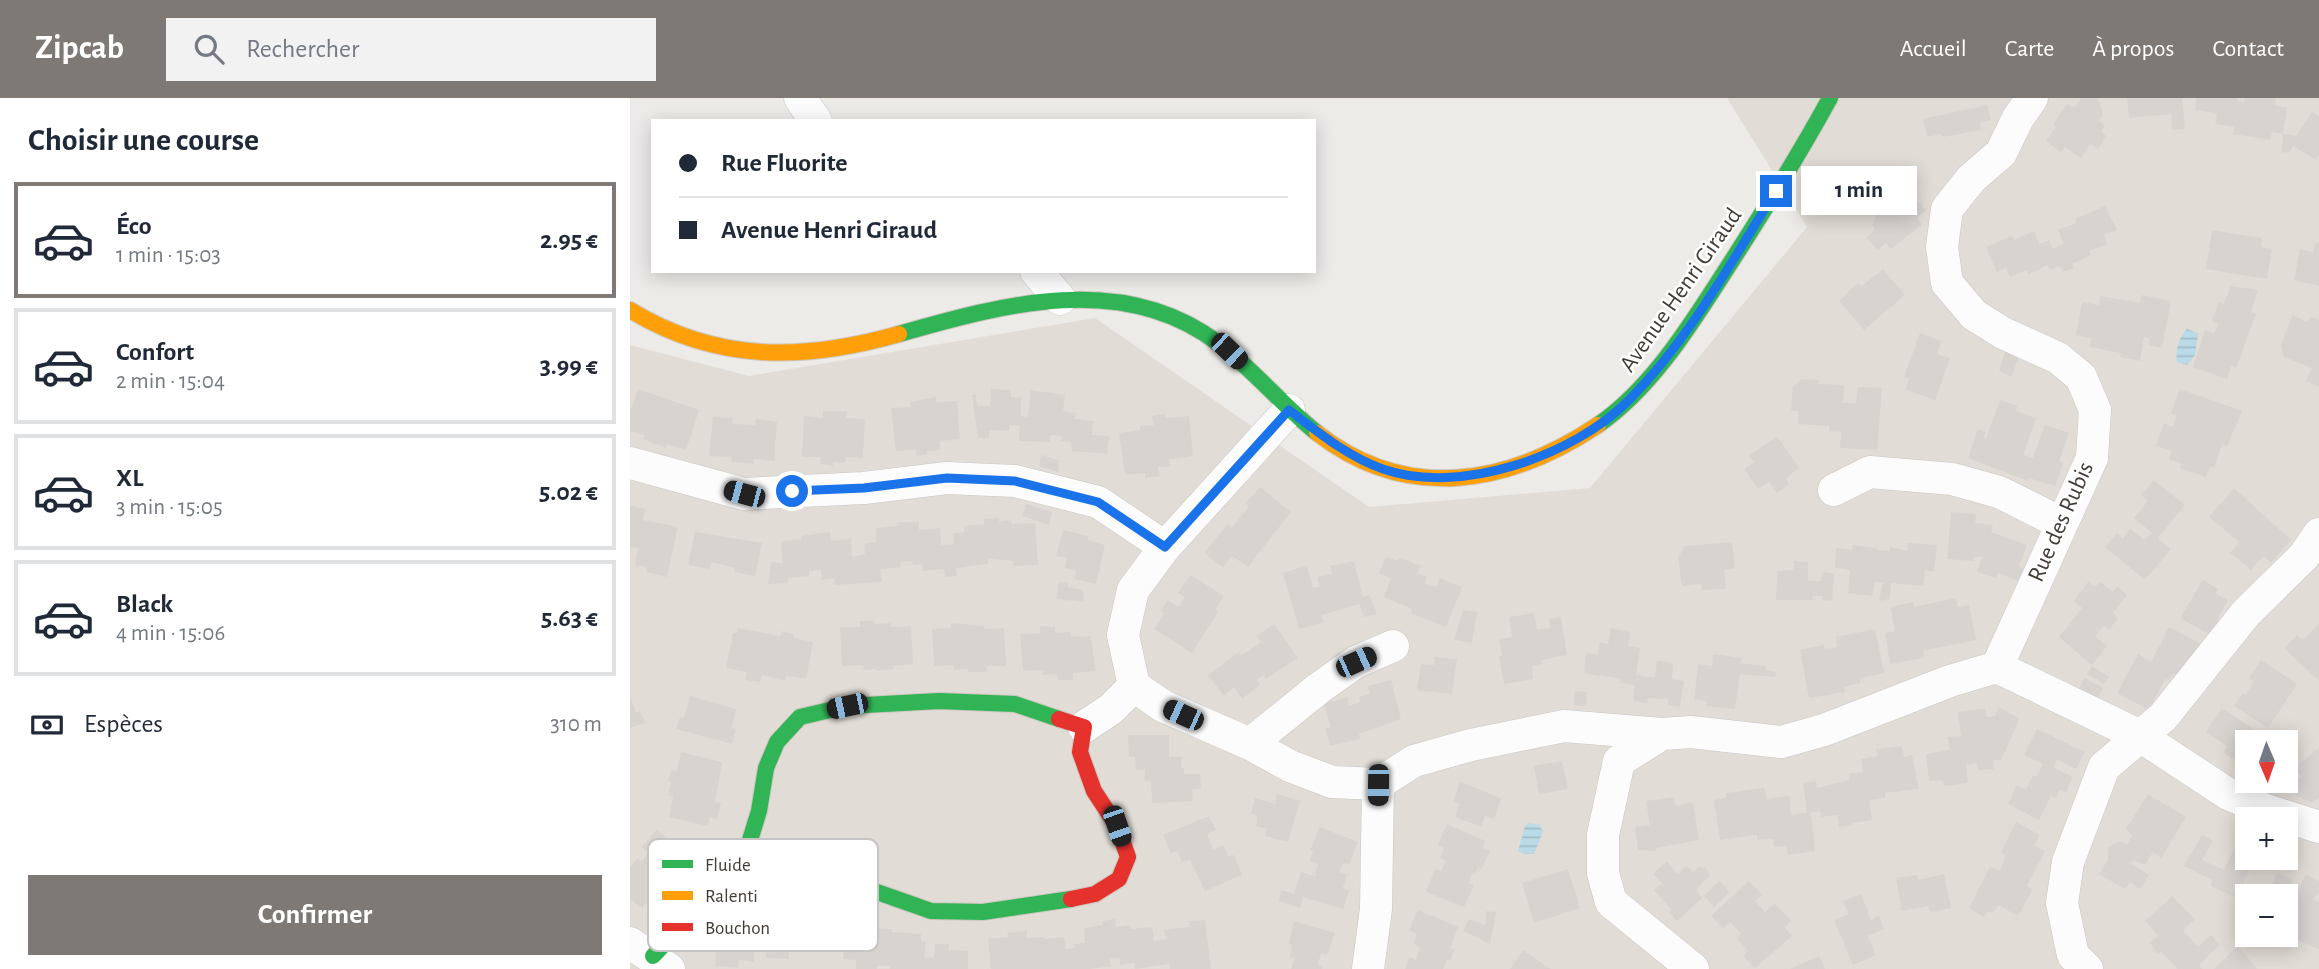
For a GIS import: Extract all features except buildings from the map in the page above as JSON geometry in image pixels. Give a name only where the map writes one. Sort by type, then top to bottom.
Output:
[{"type":"street","points":[[800,98],[815,119]]},
{"type":"street","name":"Avenue Henri Giraud","points":[[630,310],[651,325],[693,342],[742,351],[796,352],[859,344],[1001,307],[1060,299],[1111,299],[1161,311],[1201,331],[1229,351],[1289,410],[1340,449],[1384,470],[1437,480],[1485,474],[1544,455],[1581,437],[1628,401],[1676,344],[1806,144],[1830,98]]},
{"type":"street","name":"Rue des Rubis","points":[[1997,667],[2092,458],[2095,410],[2081,377],[2058,358],[2003,333],[1974,315],[1947,283],[1942,247],[1947,209],[1971,179],[2001,153],[2018,118],[2032,98]]},
{"type":"street","points":[[1038,273],[1060,299]]},
{"type":"street","points":[[1289,410],[1165,547],[1133,590],[1123,635],[1134,687],[1163,706],[1250,744],[1290,766],[1332,782],[1378,785],[1414,761],[1471,745],[1564,726],[1662,734],[1691,732],[1781,742],[1824,730],[1927,689],[1997,667],[2140,736],[2228,794],[2319,827]]},
{"type":"street","points":[[630,463],[744,494],[864,488],[947,478],[1015,481],[1098,502],[1165,547]]},
{"type":"street","points":[[1834,490],[1870,472],[1952,480],[1999,492],[2061,523]]},
{"type":"street","points":[[2087,969],[2073,955],[2062,903],[2068,862],[2104,767],[2163,717],[2246,613],[2304,556],[2319,534]]},
{"type":"street","points":[[1250,744],[1356,662],[1393,646]]},
{"type":"street","points":[[878,892],[931,911],[984,912],[1041,905],[1095,894],[1119,879],[1128,857],[1117,826],[1094,791],[1080,752],[1084,727],[1111,709],[1134,687]]},
{"type":"street","points":[[750,839],[759,811],[766,768],[776,742],[800,717],[847,706],[939,701],[1016,704],[1084,727]]},
{"type":"street","points":[[1602,728],[1619,761],[1603,835],[1602,873],[1611,902],[1693,969]]},
{"type":"street","points":[[1619,761],[1662,734]]},
{"type":"street","points":[[1368,969],[1376,909],[1378,785]]},
{"type":"shaded area","points":[[1727,98],[2319,98],[2319,969],[630,969],[630,345],[749,376],[1095,318],[1369,507],[1590,488],[1807,227]]},
{"type":"water","points":[[2187,329],[2198,335],[2195,355],[2187,365],[2177,362],[2177,353],[2178,344]]},
{"type":"water","points":[[1529,823],[1539,825],[1543,831],[1534,854],[1524,854],[1518,851],[1525,826]]},
{"type":"traffic: fast","points":[[1598,425],[1638,391],[1673,349],[1771,199],[1830,98]]},
{"type":"traffic: fast","points":[[899,334],[980,313],[1062,300],[1103,301],[1143,307],[1181,321],[1218,343],[1317,433]]},
{"type":"traffic: fast","points":[[750,839],[759,811],[766,768],[777,742],[800,717],[847,706],[939,701],[1015,704],[1059,719]]},
{"type":"traffic: fast","points":[[878,892],[931,911],[983,912],[1071,899]]},
{"type":"traffic: fast","points":[[653,956],[658,951]]},
{"type":"traffic: slow","points":[[630,310],[695,340],[762,352],[829,349],[899,334]]},
{"type":"traffic: slow","points":[[1317,433],[1351,455],[1386,470],[1422,477],[1457,478],[1493,472],[1529,461],[1598,425]]},
{"type":"traffic: jam","points":[[1059,719],[1084,727],[1080,752],[1094,791],[1117,826],[1128,857],[1119,879],[1095,894],[1071,899]]},
{"type":"route","points":[[792,491],[864,488],[947,478],[1015,481],[1098,502],[1165,547],[1289,410],[1340,449],[1384,470],[1437,480],[1485,474],[1544,455],[1581,437],[1628,401],[1676,344],[1776,191]]}]
